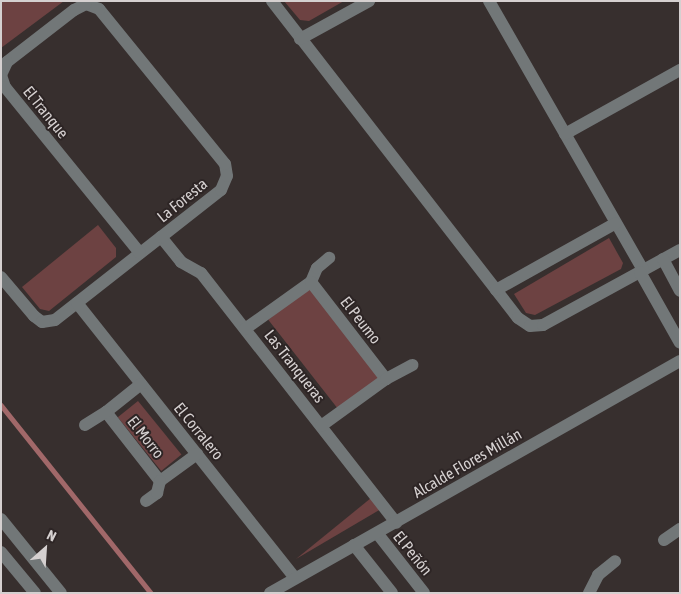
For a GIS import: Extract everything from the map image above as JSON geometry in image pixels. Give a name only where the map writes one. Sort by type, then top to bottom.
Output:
[{"type":"street","points":[[272,1],[518,318],[530,326],[543,325],[680,250]]},
{"type":"street","points":[[300,38],[369,1]]},
{"type":"street","points":[[488,1],[616,222],[680,343]]},
{"type":"street","name":"La Foresta","points":[[1,277],[34,316],[42,322],[55,320],[221,190],[227,176],[225,164],[99,9],[86,4]]},
{"type":"street","name":"El Tranque","points":[[86,4],[74,10],[7,62],[1,75],[5,87],[140,253]]},
{"type":"street","points":[[565,134],[680,70]]},
{"type":"street","points":[[496,290],[616,222]]},
{"type":"street","name":"Las Tranqueras","points":[[161,237],[181,262],[201,273],[396,523]]},
{"type":"street","points":[[244,329],[311,282],[318,268],[329,258]]},
{"type":"street","points":[[663,259],[680,291]]},
{"type":"street","name":"El Peumo","points":[[311,282],[386,379]]},
{"type":"street","name":"El Corralero","points":[[77,303],[295,578]]},
{"type":"street","name":"Alcalde Flores Millán","points":[[270,593],[680,361]]},
{"type":"street","points":[[320,426],[386,379],[399,374],[412,364]]},
{"type":"street","name":"El Morro","points":[[85,425],[106,412],[141,384]]},
{"type":"street","name":"El Morro","points":[[106,412],[160,482]]},
{"type":"street","name":"El Morro","points":[[146,501],[157,493],[160,482],[197,454]]},
{"type":"street","points":[[1,519],[61,593]]},
{"type":"street","points":[[664,540],[680,529]]},
{"type":"street","name":"El Peñón","points":[[377,533],[424,593]]},
{"type":"street","points":[[354,545],[392,593]]},
{"type":"street","points":[[1,552],[35,593]]},
{"type":"street","points":[[589,593],[598,575],[615,561]]},
{"type":"shaded area","points":[[1,1],[64,1],[1,48]]},
{"type":"shaded area","points":[[284,1],[344,1],[309,21],[300,20]]},
{"type":"shaded area","points":[[98,225],[116,248],[116,257],[49,311],[40,309],[22,287]]},
{"type":"shaded area","points":[[609,238],[623,263],[621,269],[535,315],[526,313],[514,294]]},
{"type":"shaded area","points":[[310,287],[381,378],[339,410],[268,320]]},
{"type":"shaded area","points":[[138,401],[181,455],[161,471],[118,417]]},
{"type":"shaded area","points":[[371,498],[381,509],[296,559]]},
{"type":"waterway","points":[[1,405],[151,593]]}]
